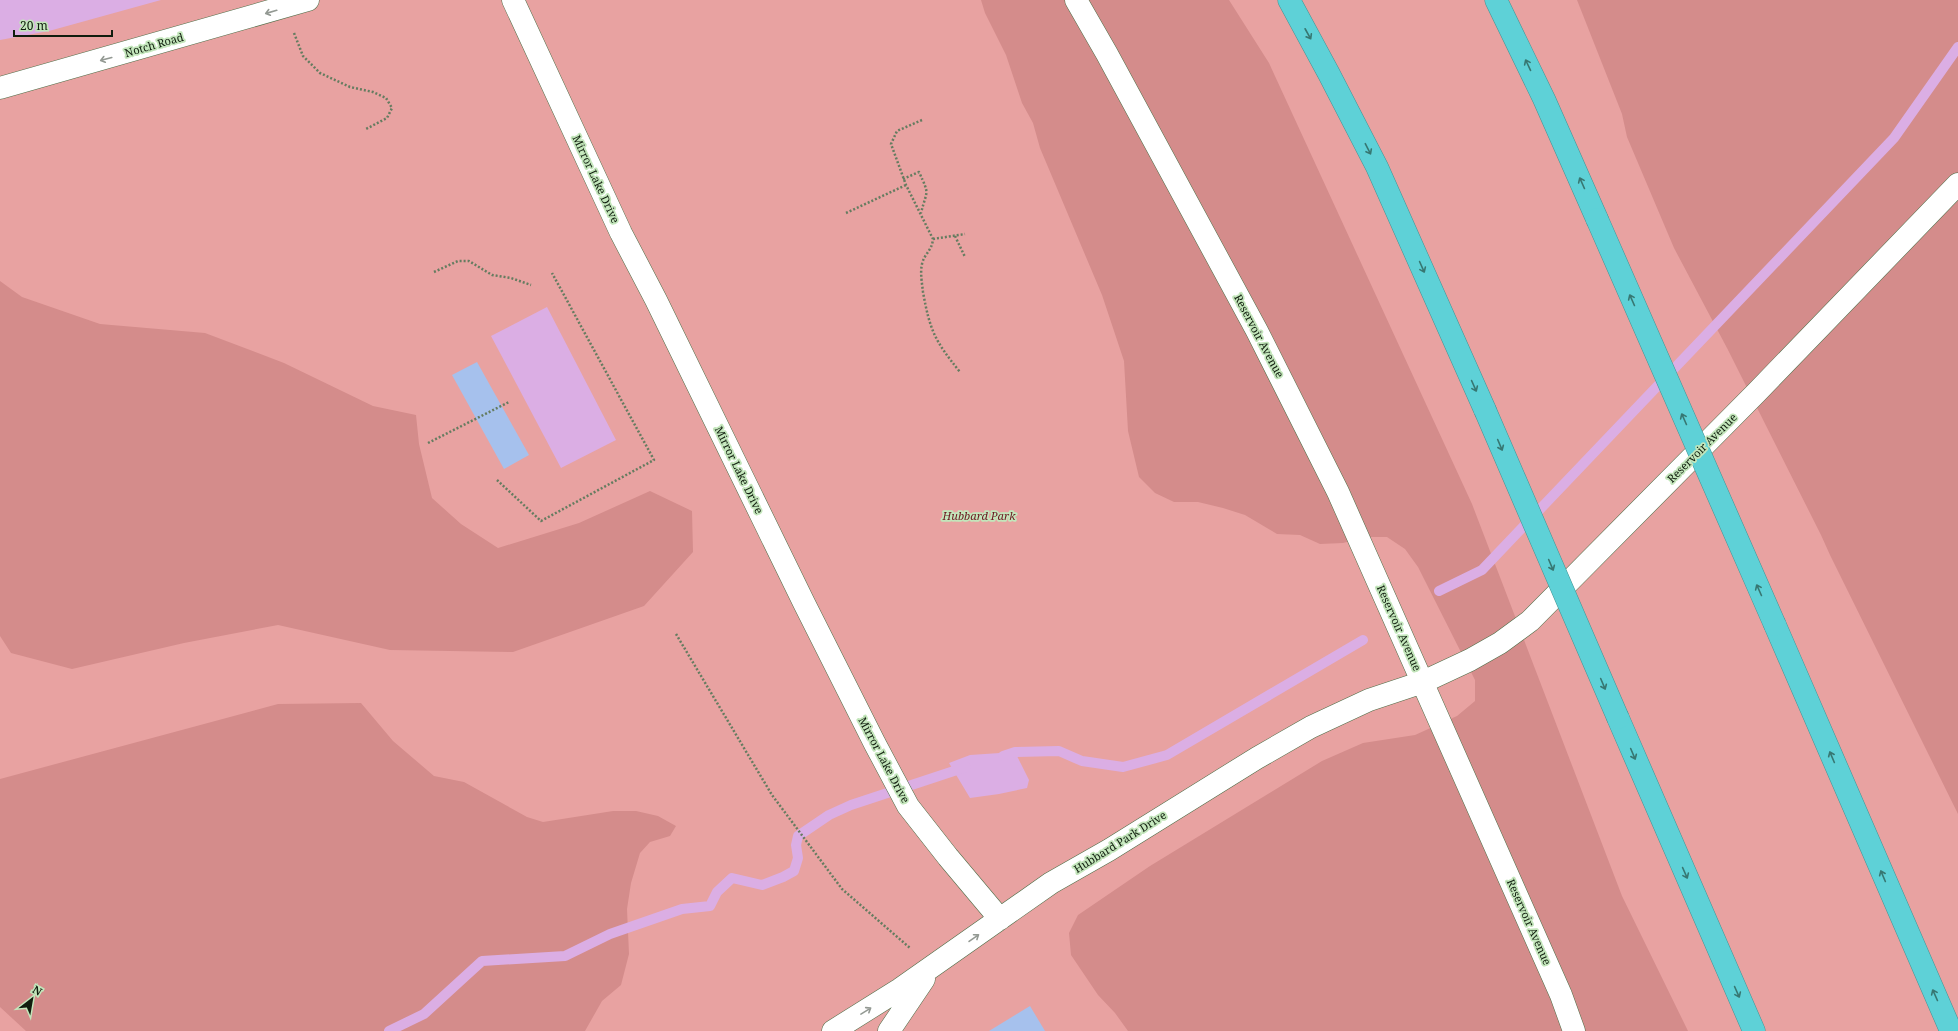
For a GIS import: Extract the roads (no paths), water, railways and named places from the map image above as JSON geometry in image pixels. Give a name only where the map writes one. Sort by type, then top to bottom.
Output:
[{"type":"highway","points":[[1289,0],[1377,167],[1754,1031]]},
{"type":"highway","points":[[1496,0],[1544,99],[1597,219],[1951,1031]]},
{"type":"street","name":"Notch Road","points":[[0,88],[285,8],[308,0]]},
{"type":"street","name":"Mirror Lake Drive","points":[[512,0],[621,232],[875,744],[908,806],[1000,919]]},
{"type":"street","name":"Reservoir Avenue","points":[[1076,0],[1111,61],[1261,338],[1338,492],[1561,995],[1574,1031]]},
{"type":"street","name":"Reservoir Avenue","points":[[1423,682],[1470,660],[1500,643],[1530,621],[1757,392],[1958,184]]},
{"type":"street","name":"Hubbard Park Drive","points":[[833,1031],[900,989],[1051,883],[1109,850],[1257,758],[1305,731],[1369,700],[1423,682]]},
{"type":"street","points":[[889,1031],[931,967]]},
{"type":"waterway","points":[[1439,591],[1482,570],[1894,138],[1958,47]]},
{"type":"waterway","points":[[1003,756],[1015,752],[1059,751],[1082,761],[1123,767],[1167,755],[1363,640]]},
{"type":"waterway","points":[[389,1031],[424,1014],[482,961],[565,956],[610,934],[682,909],[710,906],[717,892],[732,878],[762,885],[783,877],[794,871],[798,858],[796,845],[798,836],[829,815],[851,805],[966,767]]},
{"type":"park label","name":"Hubbard Park","points":[[979,516]]}]
